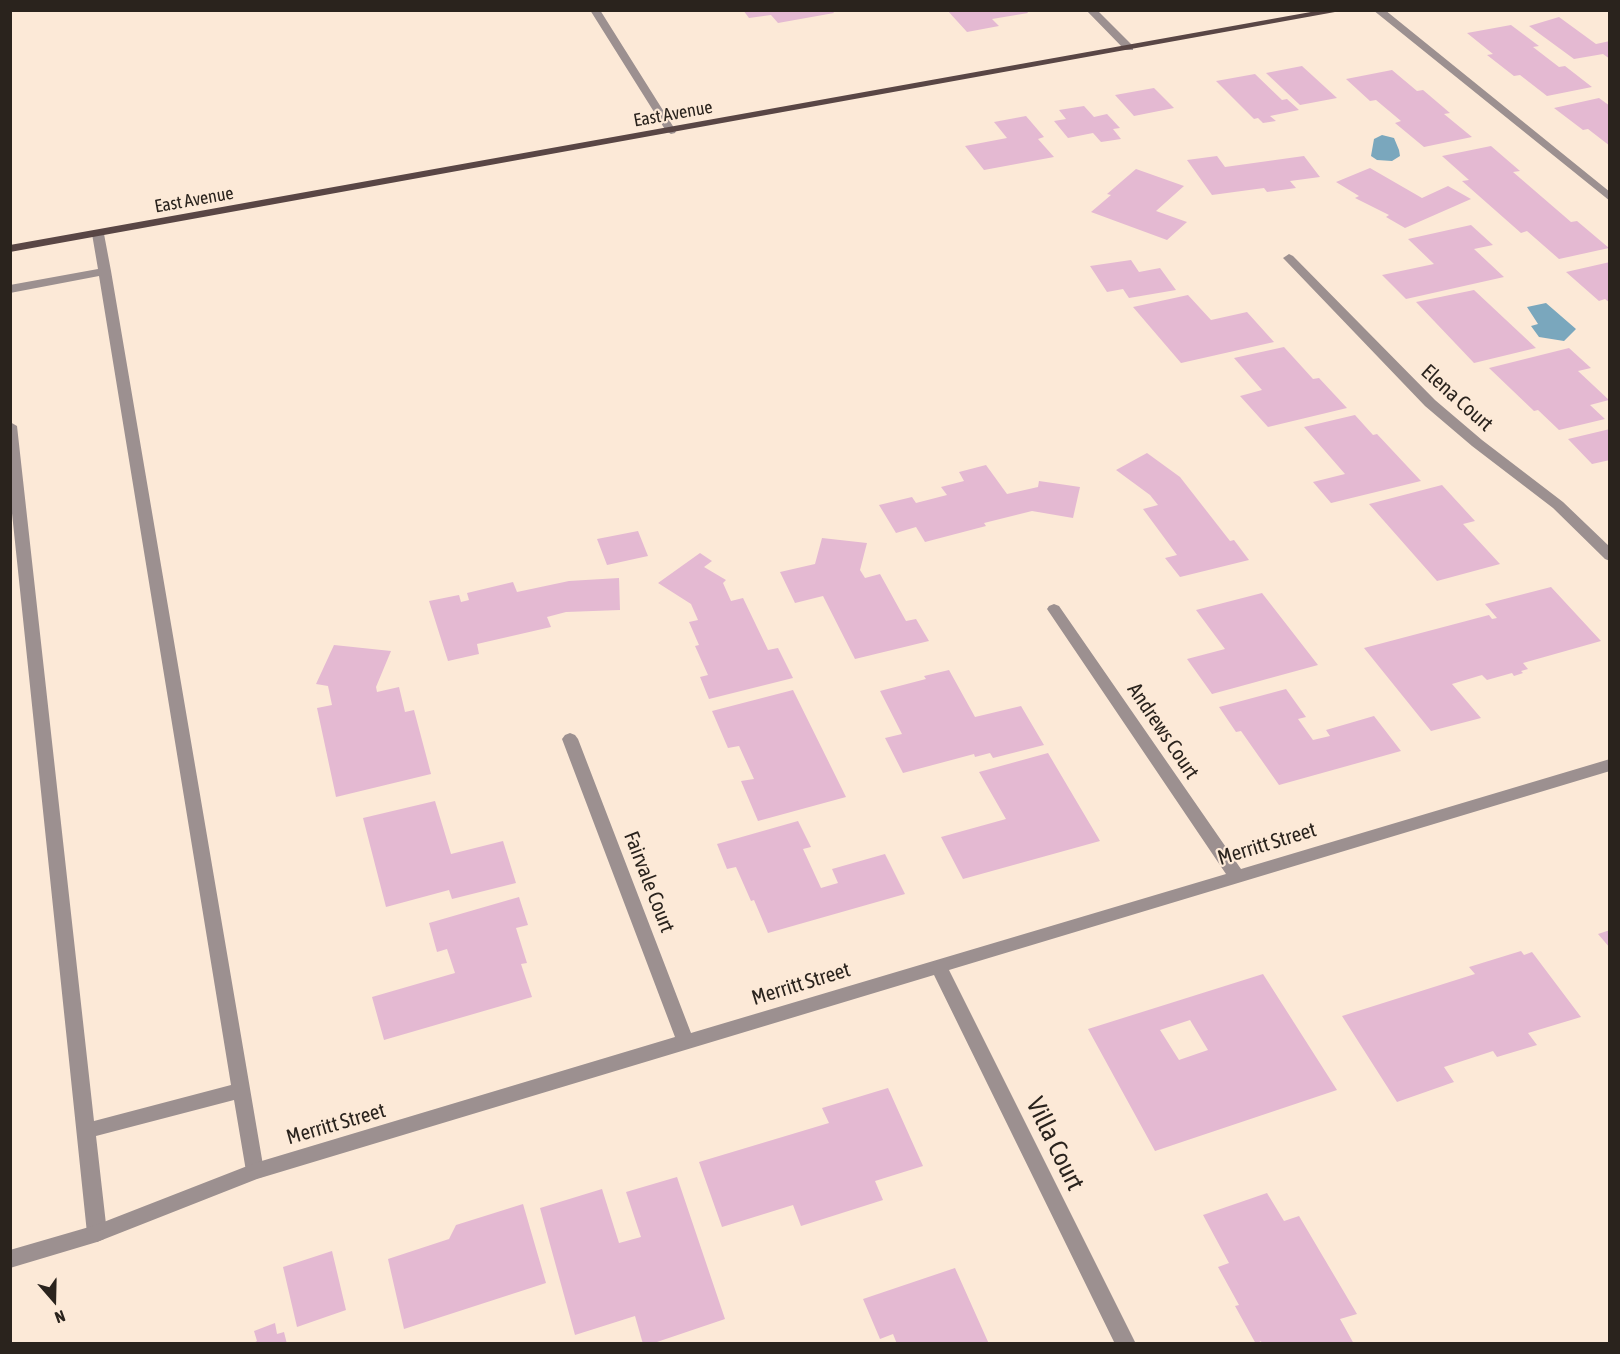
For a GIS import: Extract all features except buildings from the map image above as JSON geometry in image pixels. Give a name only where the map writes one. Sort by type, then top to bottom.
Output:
[{"type":"main road","name":"East Avenue","points":[[10,249],[1341,10]]},
{"type":"street","points":[[595,10],[671,131]]},
{"type":"street","points":[[1091,10],[1129,48]]},
{"type":"street","points":[[1378,10],[1610,198]]},
{"type":"street","points":[[98,234],[255,1171]]},
{"type":"street","name":"Elena Court","points":[[1289,258],[1453,424],[1538,488],[1577,522],[1610,556]]},
{"type":"street","points":[[10,289],[105,271]]},
{"type":"street","points":[[10,426],[97,1233]]},
{"type":"street","name":"Andrews Court","points":[[1054,609],[1237,876]]},
{"type":"street","name":"Fairvale Court","points":[[570,739],[686,1042]]},
{"type":"street","name":"Merritt Street","points":[[10,1259],[97,1233],[255,1171],[1610,765]]},
{"type":"street","name":"Villa Court","points":[[938,966],[1126,1344]]},
{"type":"street","points":[[86,1131],[241,1090]]},
{"type":"water","points":[[1382,135],[1394,138],[1399,150],[1400,156],[1392,161],[1377,160],[1371,156],[1374,139]]},
{"type":"water","points":[[1546,303],[1576,329],[1564,341],[1539,337],[1531,326],[1538,324],[1527,307]]}]
